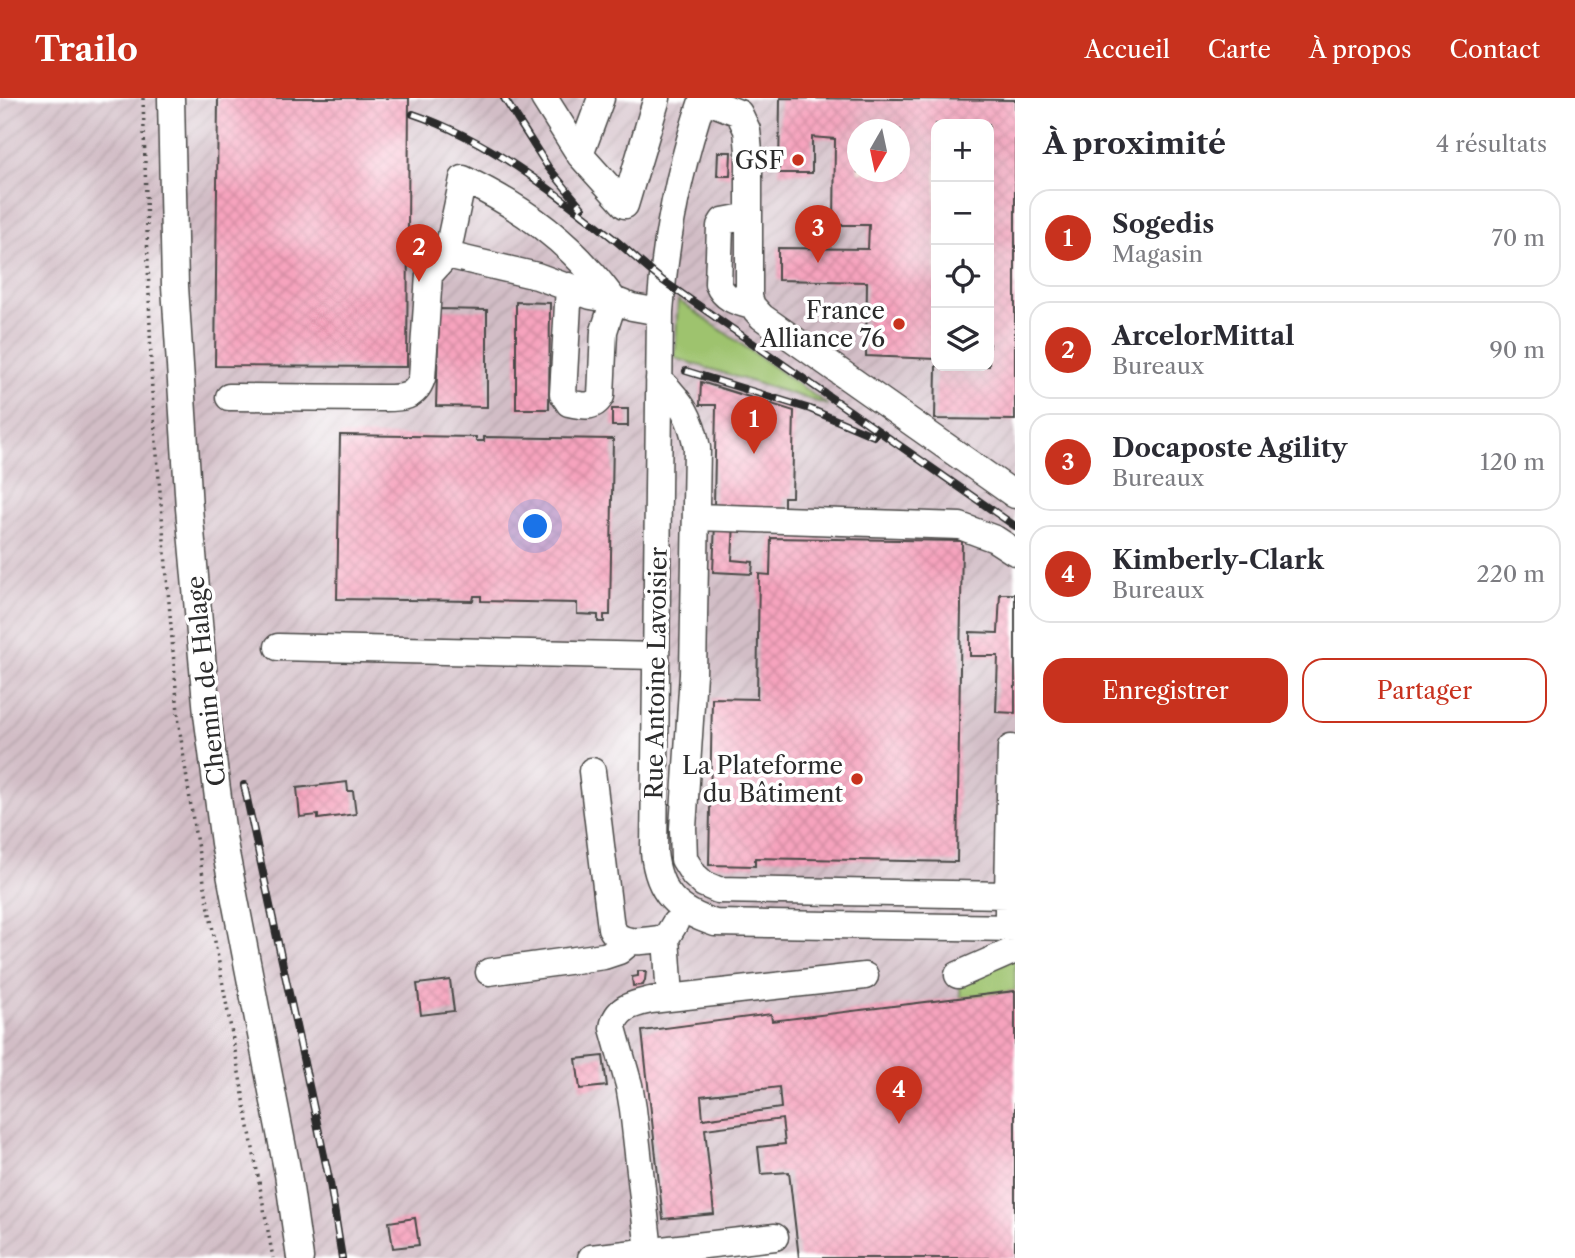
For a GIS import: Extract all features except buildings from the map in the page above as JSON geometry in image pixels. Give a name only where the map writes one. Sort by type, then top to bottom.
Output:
[{"type":"street","name":"Chemin de Halage","points":[[171,98],[175,286],[206,714],[225,843],[288,1174],[300,1258]]},
{"type":"street","points":[[580,155],[601,98]]},
{"type":"street","points":[[548,100],[580,155],[625,205],[657,98]]},
{"type":"street","points":[[703,99],[738,113],[747,130],[749,216],[723,221],[720,226],[718,284],[721,292],[726,297],[752,306],[762,317],[1015,495]]},
{"type":"street","name":"Rue Antoine Lavoisier","points":[[703,99],[678,177],[666,245],[660,312],[654,861],[662,885],[683,910],[715,923],[1013,935]]},
{"type":"street","points":[[229,397],[400,398],[418,389],[422,378],[429,275],[447,255],[463,179],[494,194],[535,220],[590,270],[614,300]]},
{"type":"street","points":[[447,255],[537,275],[592,296],[660,312]]},
{"type":"street","points":[[569,286],[563,394],[569,403],[591,406],[598,402],[601,396],[604,331],[614,300]]},
{"type":"street","points":[[659,379],[687,412],[697,448],[693,674],[683,828],[684,859],[694,875],[704,884],[718,890],[1008,895]]},
{"type":"street","points":[[696,517],[960,526],[995,539],[1015,552]]},
{"type":"street","points":[[278,647],[656,656]]},
{"type":"street","points":[[958,975],[1013,935],[1008,895],[1011,748]]},
{"type":"street","points":[[592,771],[614,935],[631,942],[666,938]]},
{"type":"street","points":[[670,997],[666,938],[683,910]]},
{"type":"street","points":[[489,972],[604,957],[631,942]]},
{"type":"street","points":[[649,1251],[633,1109],[613,1028],[619,1012],[629,1005],[670,997],[865,976]]},
{"type":"street","points":[[591,1258],[775,1237]]},
{"type":"shaded area","points":[[0,98],[1015,98],[1015,1258],[0,1258]]},
{"type":"green space","points":[[678,300],[828,405],[675,358]]},
{"type":"green space","points":[[1015,958],[1015,991],[961,998],[959,983]]},
{"type":"railway","points":[[504,98],[548,167],[582,208]]},
{"type":"railway","points":[[413,114],[466,137],[540,182],[616,240],[662,280],[1015,526]]},
{"type":"railway","points":[[686,371],[810,409],[874,436]]},
{"type":"railway","points":[[244,785],[330,1183],[342,1258]]},
{"type":"place","name":"GSF","points":[[798,160]]},
{"type":"place","name":"Docaposte Agility","points":[[818,263]]},
{"type":"place","name":"ArcelorMittal","points":[[419,282]]},
{"type":"place","name":"France Alliance 76","points":[[899,324]]},
{"type":"place","name":"Sogedis","points":[[754,454]]},
{"type":"place","name":"La Plateforme du Bâtiment","points":[[857,779]]},
{"type":"place","name":"Kimberly-Clark","points":[[899,1124]]}]
